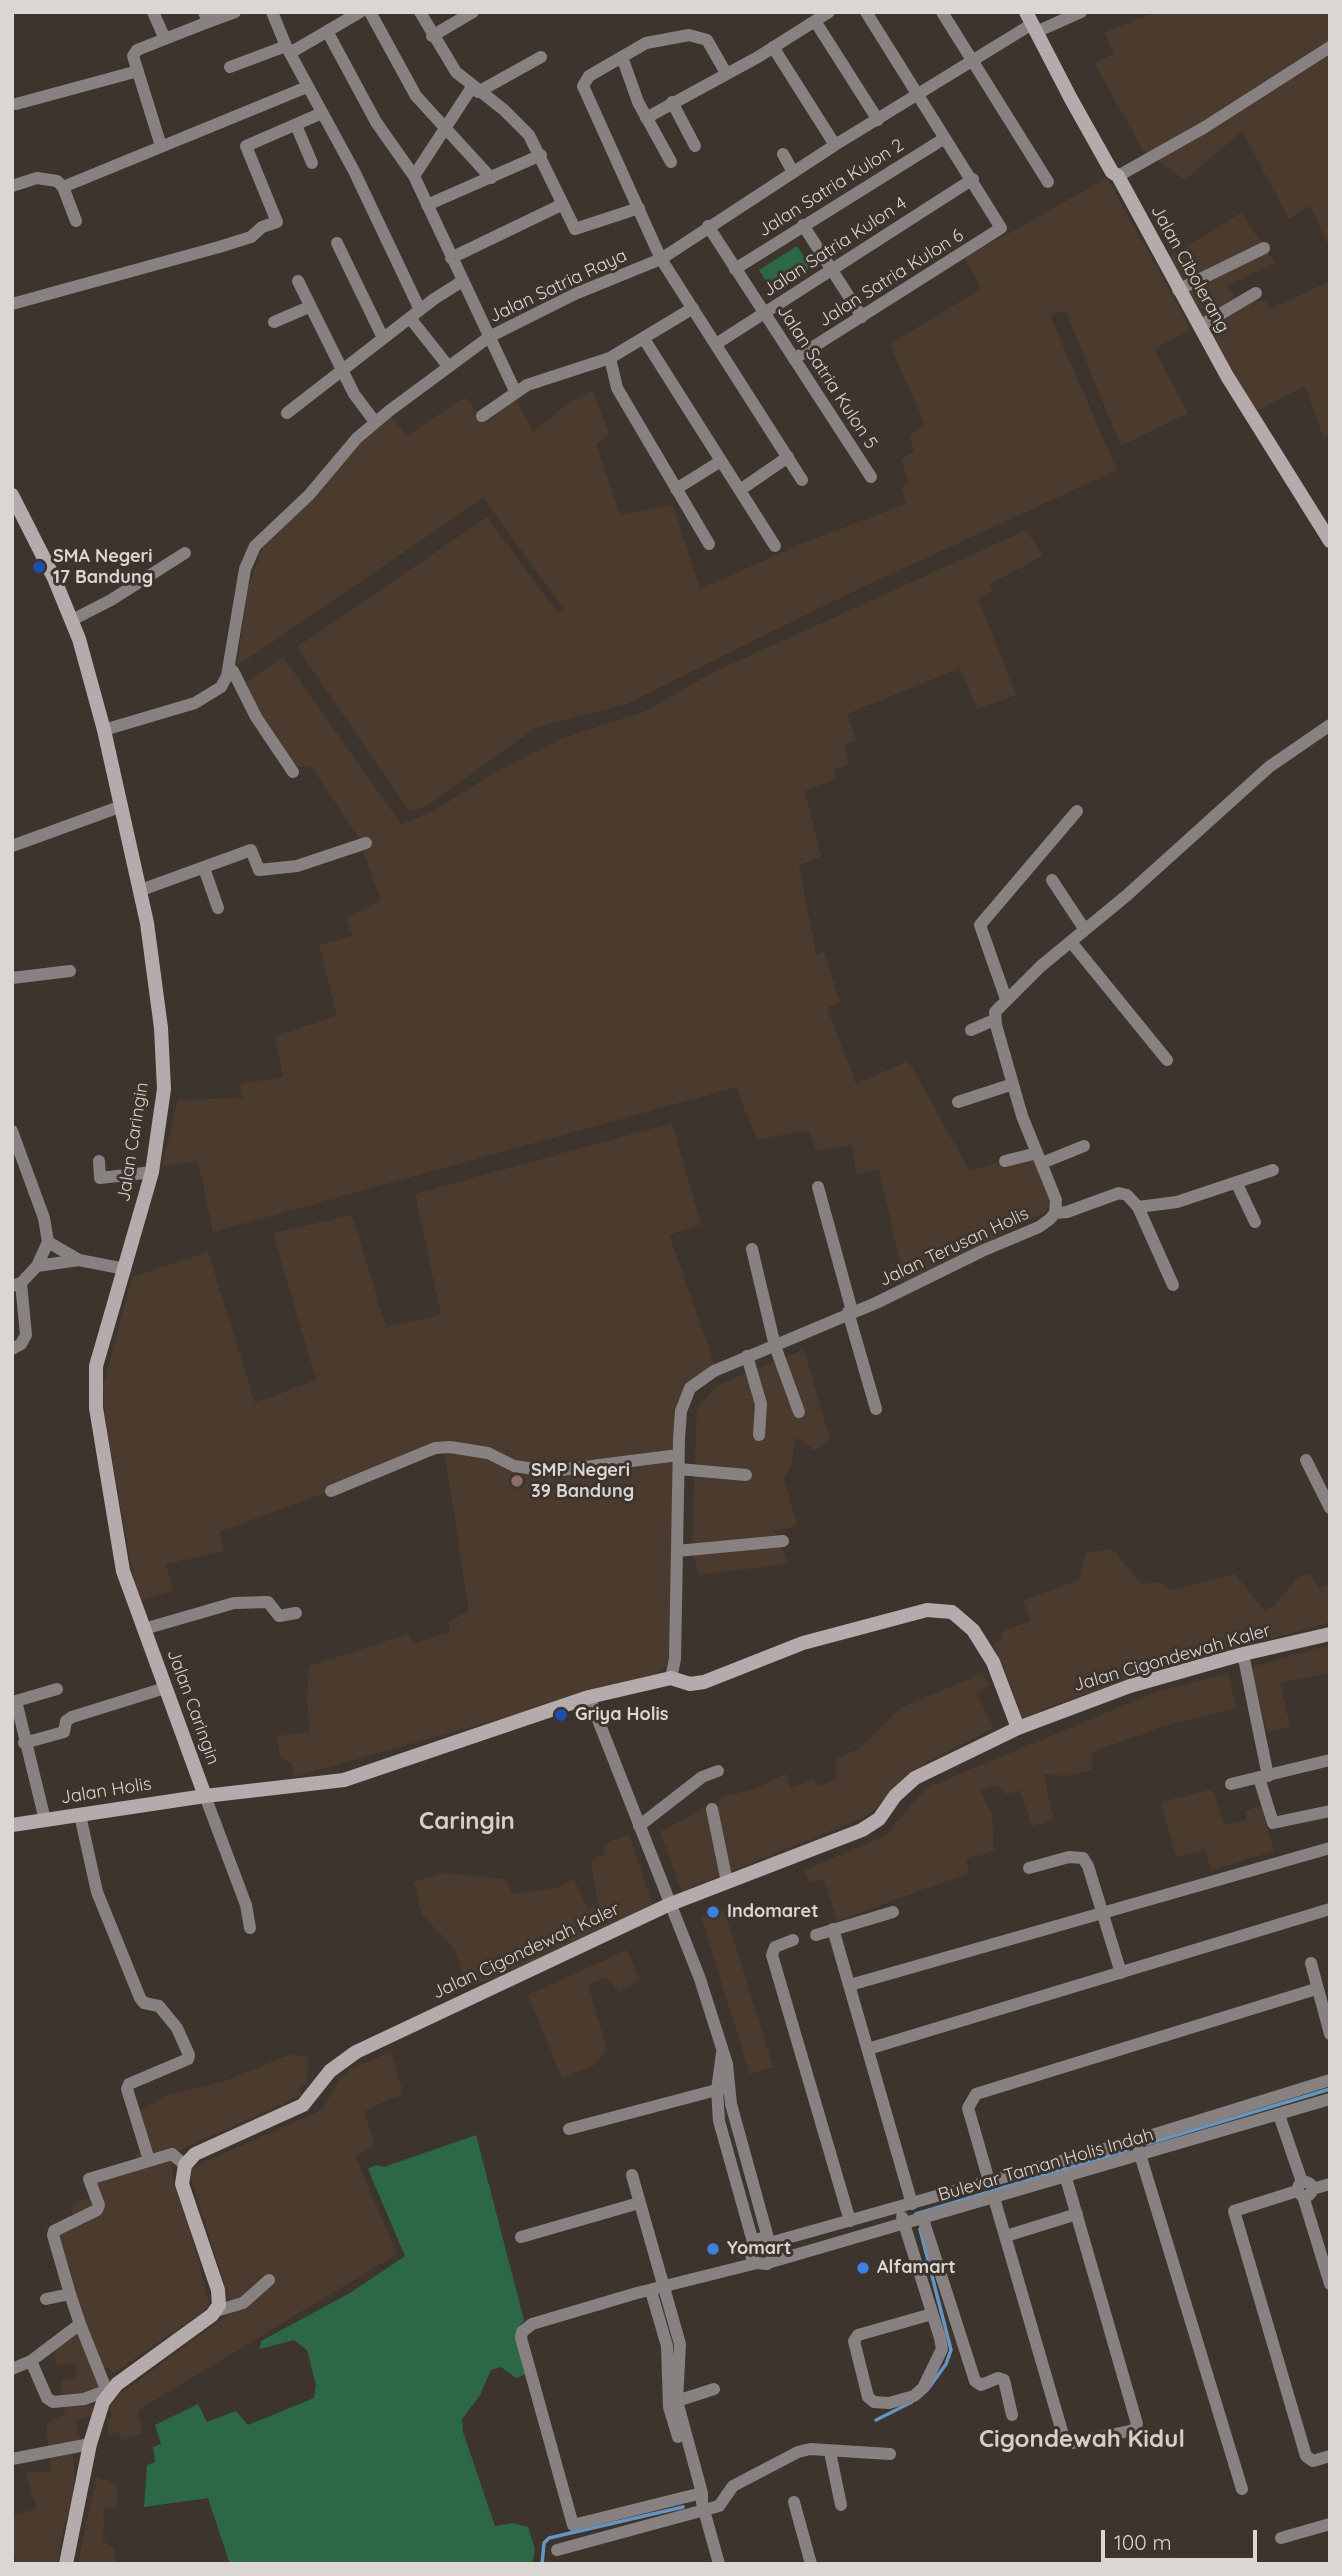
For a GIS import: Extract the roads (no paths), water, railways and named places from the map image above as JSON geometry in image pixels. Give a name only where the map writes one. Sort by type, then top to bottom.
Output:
[{"type":"main road","name":"Jalan Cibolerang","points":[[1031,23],[1112,172],[1118,176],[1178,290],[1330,541]]},
{"type":"main road","name":"Jalan Caringin","points":[[12,495],[72,620],[104,730],[141,891],[163,1051],[164,1089],[152,1172],[100,1349],[95,1377],[96,1408],[122,1566],[205,1796]]},
{"type":"main road","name":"Jalan Holis","points":[[12,1825],[205,1796],[344,1780],[589,1697],[671,1678],[690,1684],[704,1682],[803,1643],[940,1609],[963,1619],[982,1643],[993,1662],[1018,1728]]},
{"type":"main road","name":"Jalan Cigondewah Kaler","points":[[185,2165],[202,2150],[303,2105],[330,2071],[356,2052],[668,1905],[862,1830],[879,1819],[895,1796],[915,1778],[1018,1728],[1110,1693],[1243,1654],[1330,1634]]},
{"type":"main road","points":[[66,2564],[90,2444],[107,2393],[216,2311],[218,2290],[183,2187],[185,2165]]},
{"type":"street","points":[[153,12],[165,39]]},
{"type":"street","points":[[161,146],[133,56],[135,52],[206,17],[235,12]]},
{"type":"street","points":[[272,12],[415,314],[448,366]]},
{"type":"street","points":[[230,66],[288,49],[360,12]]},
{"type":"street","points":[[370,12],[407,82],[491,178]]},
{"type":"street","points":[[420,12],[456,72],[514,118],[541,155],[576,230],[639,208]]},
{"type":"street","points":[[432,36],[473,12]]},
{"type":"street","points":[[646,118],[773,47],[829,12]]},
{"type":"street","points":[[866,12],[973,179]]},
{"type":"street","points":[[942,12],[1048,182]]},
{"type":"street","name":"Jalan Satria Raya","points":[[104,730],[194,703],[224,683],[245,569],[255,546],[309,495],[374,422],[448,366],[489,337],[575,294],[661,259],[708,226],[1031,23],[1081,12]]},
{"type":"street","points":[[815,21],[878,120]]},
{"type":"street","points":[[327,30],[376,122],[414,176],[461,282],[515,391]]},
{"type":"street","points":[[726,73],[714,49],[702,37],[689,35],[657,39],[589,76],[583,86],[661,259],[802,480]]},
{"type":"street","points":[[773,47],[835,145]]},
{"type":"street","points":[[1118,176],[1205,127],[1330,47]]},
{"type":"street","points":[[414,176],[445,128],[475,89],[541,57]]},
{"type":"street","points":[[622,57],[646,118],[671,162]]},
{"type":"street","points":[[16,104],[138,71]]},
{"type":"street","points":[[63,187],[307,87]]},
{"type":"street","points":[[672,102],[695,146]]},
{"type":"street","points":[[12,304],[219,247],[251,237],[262,228],[277,222],[245,147],[322,113]]},
{"type":"street","points":[[296,125],[313,163]]},
{"type":"street","name":"Jalan Satria Kulon 2","points":[[735,268],[946,138]]},
{"type":"street","points":[[783,154],[793,172]]},
{"type":"street","points":[[427,205],[541,155]]},
{"type":"street","points":[[12,186],[45,177],[63,187],[76,221]]},
{"type":"street","name":"Jalan Satria Kulon 6","points":[[794,359],[999,231],[999,223],[973,179]]},
{"type":"street","name":"Jalan Satria Kulon 4","points":[[716,344],[973,179]]},
{"type":"street","points":[[451,258],[563,204]]},
{"type":"street","points":[[803,225],[862,317]]},
{"type":"street","name":"Jalan Satria Kulon 5","points":[[708,226],[870,477]]},
{"type":"street","points":[[337,243],[383,338]]},
{"type":"street","points":[[1178,290],[1264,248]]},
{"type":"street","points":[[298,281],[342,371],[374,422]]},
{"type":"street","points":[[287,413],[383,338],[461,282]]},
{"type":"street","points":[[1199,326],[1255,293]]},
{"type":"street","points":[[274,322],[309,307]]},
{"type":"street","points":[[482,416],[515,391],[545,378],[610,358],[692,308]]},
{"type":"street","points":[[644,339],[775,546]]},
{"type":"street","points":[[610,358],[617,388],[709,544]]},
{"type":"street","points":[[740,490],[788,457]]},
{"type":"street","points":[[676,489],[721,461]]},
{"type":"street","points":[[72,620],[111,600],[185,553]]},
{"type":"street","points":[[233,671],[256,717],[293,772]]},
{"type":"street","points":[[971,1030],[994,1020],[995,1012],[1006,999],[1269,767],[1330,725]]},
{"type":"street","points":[[12,846],[122,806]]},
{"type":"street","points":[[1006,999],[980,925],[1077,811]]},
{"type":"street","points":[[141,891],[251,850],[259,870],[293,867],[366,843]]},
{"type":"street","points":[[204,868],[218,908]]},
{"type":"street","points":[[1052,880],[1085,930]]},
{"type":"street","points":[[1071,942],[1167,1060]]},
{"type":"street","points":[[12,978],[70,971]]},
{"type":"street","name":"Jalan Terusan Holis","points":[[671,1678],[675,1659],[678,1455],[681,1411],[690,1388],[714,1371],[1039,1227],[1055,1213],[1056,1200],[1013,1084],[994,1020]]},
{"type":"street","points":[[958,1102],[1013,1084]]},
{"type":"street","points":[[12,1131],[44,1218],[48,1242],[37,1266],[17,1285],[26,1335],[21,1344],[12,1349]]},
{"type":"street","points":[[1005,1161],[1040,1158],[1084,1146]]},
{"type":"street","points":[[99,1161],[100,1178],[152,1172]]},
{"type":"street","points":[[1138,1207],[1177,1202],[1273,1170]]},
{"type":"street","points":[[1236,1182],[1255,1222]]},
{"type":"street","points":[[818,1187],[876,1409]]},
{"type":"street","points":[[1055,1213],[1119,1193],[1127,1195],[1138,1207],[1173,1285]]},
{"type":"street","points":[[48,1242],[79,1260],[125,1269]]},
{"type":"street","points":[[752,1249],[775,1346],[799,1412]]},
{"type":"street","points":[[37,1266],[79,1260]]},
{"type":"street","points":[[747,1356],[761,1404],[759,1435]]},
{"type":"street","points":[[331,1491],[435,1448],[450,1447],[488,1453],[514,1466],[561,1470],[678,1455]]},
{"type":"street","points":[[1306,1460],[1330,1508]]},
{"type":"street","points":[[679,1469],[746,1475]]},
{"type":"street","points":[[677,1551],[783,1541]]},
{"type":"street","points":[[144,1629],[234,1603],[268,1602],[279,1616],[296,1614]]},
{"type":"street","points":[[1243,1654],[1270,1820],[1275,1824],[1330,1811]]},
{"type":"street","points":[[24,1743],[64,1732],[66,1721],[72,1717],[165,1688]]},
{"type":"street","points":[[45,1820],[24,1743],[16,1700],[57,1689]]},
{"type":"street","points":[[589,1697],[668,1905],[700,1979],[722,2053],[719,2121],[753,2242],[750,2253],[757,2263]]},
{"type":"street","points":[[1231,1784],[1330,1760]]},
{"type":"street","points":[[639,1826],[702,1777],[718,1771]]},
{"type":"street","points":[[205,1796],[246,1905],[250,1928]]},
{"type":"street","points":[[712,1809],[727,1882]]},
{"type":"street","points":[[80,1815],[97,1892],[140,1998],[144,2003],[159,2006],[177,2028],[189,2055],[188,2059],[129,2084],[127,2089],[149,2160]]},
{"type":"street","points":[[850,1985],[1330,1848]]},
{"type":"street","points":[[1029,1868],[1069,1857],[1083,1858],[1088,1866],[1121,1973]]},
{"type":"street","points":[[868,2049],[1330,1909]]},
{"type":"street","points":[[816,1935],[893,1912]]},
{"type":"street","points":[[833,1929],[868,2049],[903,2213],[932,2314],[942,2349],[923,2388],[914,2396],[874,2402],[868,2397],[854,2342],[858,2334],[932,2314]]},
{"type":"street","points":[[793,1940],[775,1947],[772,1955],[850,2221]]},
{"type":"street","points":[[1311,1963],[1330,2034]]},
{"type":"street","points":[[989,2181],[968,2108],[976,2094],[1316,1989]]},
{"type":"street","name":"Bulevar Taman Holis Indah","points":[[771,2262],[989,2181],[1136,2140],[1330,2080]]},
{"type":"street","points":[[569,2129],[722,2089]]},
{"type":"street","points":[[577,2533],[521,2338],[522,2332],[532,2324],[550,2318],[757,2263],[771,2262],[776,2249],[722,2089]]},
{"type":"street","name":"Bulevar Taman Holis Indah","points":[[771,2240],[850,2221],[903,2213],[923,2219],[1330,2099]]},
{"type":"street","points":[[1279,2115],[1304,2189],[1330,2284]]},
{"type":"street","points":[[1136,2140],[1242,2489]]},
{"type":"street","points":[[32,2361],[47,2398],[53,2402],[84,2399],[107,2393],[70,2294],[54,2231],[97,2210],[99,2205],[89,2179],[172,2154],[185,2165]]},
{"type":"street","points":[[632,2175],[680,2344],[677,2401],[719,2564]]},
{"type":"street","points":[[994,2198],[1063,2435],[1073,2443],[1133,2430],[1137,2424],[1066,2178]]},
{"type":"street","points":[[1330,2184],[1304,2189],[1234,2211],[1306,2456],[1312,2461],[1330,2456]]},
{"type":"street","points":[[521,2237],[639,2203]]},
{"type":"street","points":[[1006,2236],[1077,2214]]},
{"type":"street","points":[[923,2219],[975,2381],[981,2385],[998,2378],[1004,2380],[1012,2415]]},
{"type":"street","points":[[753,2242],[771,2240]]},
{"type":"street","points":[[216,2311],[243,2303],[269,2280]]},
{"type":"street","points":[[650,2291],[667,2346],[669,2407],[701,2500]]},
{"type":"street","points":[[46,2299],[70,2294]]},
{"type":"street","points":[[12,2368],[32,2361],[80,2324]]},
{"type":"street","points":[[677,2401],[714,2389]]},
{"type":"street","points":[[12,2459],[90,2444]]},
{"type":"street","points":[[557,2550],[577,2533],[701,2500],[719,2506],[733,2486],[798,2452],[810,2449],[890,2454]]},
{"type":"street","points":[[830,2452],[841,2505]]},
{"type":"street","points":[[577,2533],[701,2500]]},
{"type":"street","points":[[794,2502],[807,2563]]},
{"type":"street","points":[[1281,2538],[1330,2524]]},
{"type":"waterway","points":[[1147,2144],[1330,2089]]},
{"type":"waterway","points":[[916,2214],[1128,2150]]},
{"type":"waterway","points":[[920,2229],[951,2350],[946,2364],[928,2389]]},
{"type":"waterway","points":[[876,2420],[912,2402]]},
{"type":"waterway","points":[[542,2564],[544,2543],[549,2538],[683,2507]]},
{"type":"place","name":"SMA Negeri 17 Bandung","points":[[39,567]]},
{"type":"place","name":"SMP Negeri 39 Bandung","points":[[517,1481]]},
{"type":"place","name":"Griya Holis","points":[[561,1715]]},
{"type":"place","name":"Indomaret","points":[[713,1912]]},
{"type":"place","name":"Yomart","points":[[713,2249]]},
{"type":"place","name":"Alfamart","points":[[863,2268]]},
{"type":"district","name":"Caringin","points":[[467,1822]]},
{"type":"district","name":"Cigondewah Kidul","points":[[1082,2440]]}]
